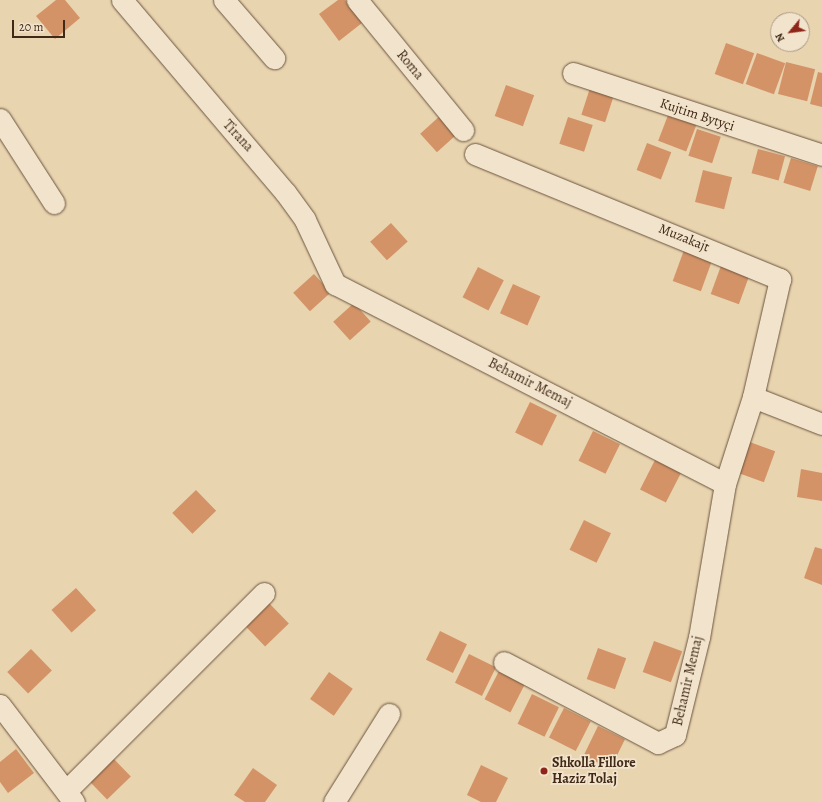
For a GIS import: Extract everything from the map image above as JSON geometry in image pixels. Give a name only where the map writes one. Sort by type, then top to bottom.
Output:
[{"type":"street","name":"Tirana","points":[[122,0],[285,192],[305,220],[335,284]]},
{"type":"street","points":[[224,0],[274,58]]},
{"type":"street","name":"Roma","points":[[356,0],[463,130]]},
{"type":"street","name":"Kujtim Bytyçi","points":[[573,73],[822,155]]},
{"type":"street","points":[[0,118],[54,203]]},
{"type":"street","name":"Muzakajt","points":[[475,154],[527,178],[683,237],[780,279],[753,397]]},
{"type":"street","name":"Behamir Memaj","points":[[335,284],[725,484]]},
{"type":"street","name":"Behamir Memaj","points":[[504,662],[658,743],[675,735],[699,637],[725,484],[753,397]]},
{"type":"street","points":[[753,397],[822,424]]},
{"type":"street","points":[[0,705],[70,797],[264,593]]},
{"type":"street","points":[[334,802],[389,714]]},
{"type":"building","points":[[56,0],[65,0],[80,18],[55,39],[36,16]]},
{"type":"building","points":[[338,0],[345,0],[362,23],[339,41],[319,14]]},
{"type":"building","points":[[726,43],[754,53],[743,84],[715,74]]},
{"type":"building","points":[[757,53],[785,63],[774,94],[746,84]]},
{"type":"building","points":[[786,62],[815,69],[807,101],[778,94]]},
{"type":"building","points":[[818,72],[822,73],[822,107],[810,104]]},
{"type":"building","points":[[506,85],[534,95],[523,126],[495,116]]},
{"type":"building","points":[[590,88],[614,96],[605,122],[581,115]]},
{"type":"building","points":[[670,110],[698,121],[686,152],[658,141]]},
{"type":"building","points":[[441,115],[458,134],[437,152],[420,134]]},
{"type":"building","points":[[568,117],[593,125],[584,152],[559,144]]},
{"type":"building","points":[[697,129],[721,137],[712,163],[688,156]]},
{"type":"building","points":[[647,143],[671,152],[661,179],[637,170]]},
{"type":"building","points":[[758,149],[785,156],[779,180],[752,173]]},
{"type":"building","points":[[791,158],[818,166],[810,191],[783,183]]},
{"type":"building","points":[[703,170],[732,177],[724,209],[695,202]]},
{"type":"building","points":[[391,223],[408,242],[387,260],[370,242]]},
{"type":"building","points":[[684,250],[712,260],[701,291],[673,281]]},
{"type":"building","points":[[722,263],[750,273],[739,304],[711,294]]},
{"type":"building","points":[[478,267],[504,280],[488,310],[463,297]]},
{"type":"building","points":[[314,274],[331,293],[310,311],[293,293]]},
{"type":"building","points":[[513,284],[540,296],[527,325],[500,313]]},
{"type":"building","points":[[354,303],[371,322],[350,340],[333,322]]},
{"type":"building","points":[[530,402],[557,415],[542,446],[515,433]]},
{"type":"building","points":[[593,431],[620,444],[605,474],[579,461]]},
{"type":"building","points":[[747,441],[775,451],[764,482],[736,472]]},
{"type":"building","points":[[655,460],[681,473],[666,503],[640,489]]},
{"type":"building","points":[[801,469],[822,473],[822,501],[797,497]]},
{"type":"building","points":[[196,490],[216,511],[192,534],[172,513]]},
{"type":"building","points":[[584,520],[611,533],[596,563],[570,550]]},
{"type":"building","points":[[815,547],[822,549],[822,585],[804,578]]},
{"type":"building","points":[[76,588],[96,610],[72,632],[51,610]]},
{"type":"building","points":[[268,602],[289,624],[265,647],[244,625]]},
{"type":"building","points":[[440,631],[467,644],[453,673],[426,660]]},
{"type":"building","points":[[654,641],[682,651],[671,682],[643,672]]},
{"type":"building","points":[[598,648],[626,658],[615,689],[587,679]]},
{"type":"building","points":[[31,649],[52,671],[28,694],[7,672]]},
{"type":"building","points":[[469,654],[496,667],[482,696],[455,683]]},
{"type":"building","points":[[500,669],[526,682],[510,712],[485,699]]},
{"type":"building","points":[[329,672],[353,689],[334,716],[310,699]]},
{"type":"building","points":[[532,694],[559,707],[544,737],[518,724]]},
{"type":"building","points":[[564,708],[591,722],[576,751],[549,737]]},
{"type":"building","points":[[598,726],[625,739],[610,769],[584,756]]},
{"type":"building","points":[[16,749],[34,773],[8,793],[0,782],[0,762]]},
{"type":"building","points":[[110,755],[131,777],[107,800],[86,778]]},
{"type":"building","points":[[481,765],[508,778],[496,802],[481,802],[467,795]]},
{"type":"building","points":[[253,768],[277,785],[265,802],[245,802],[234,795]]},
{"type":"place","name":"Shkolla Fillore Haziz Tolaj","points":[[544,771]]}]
